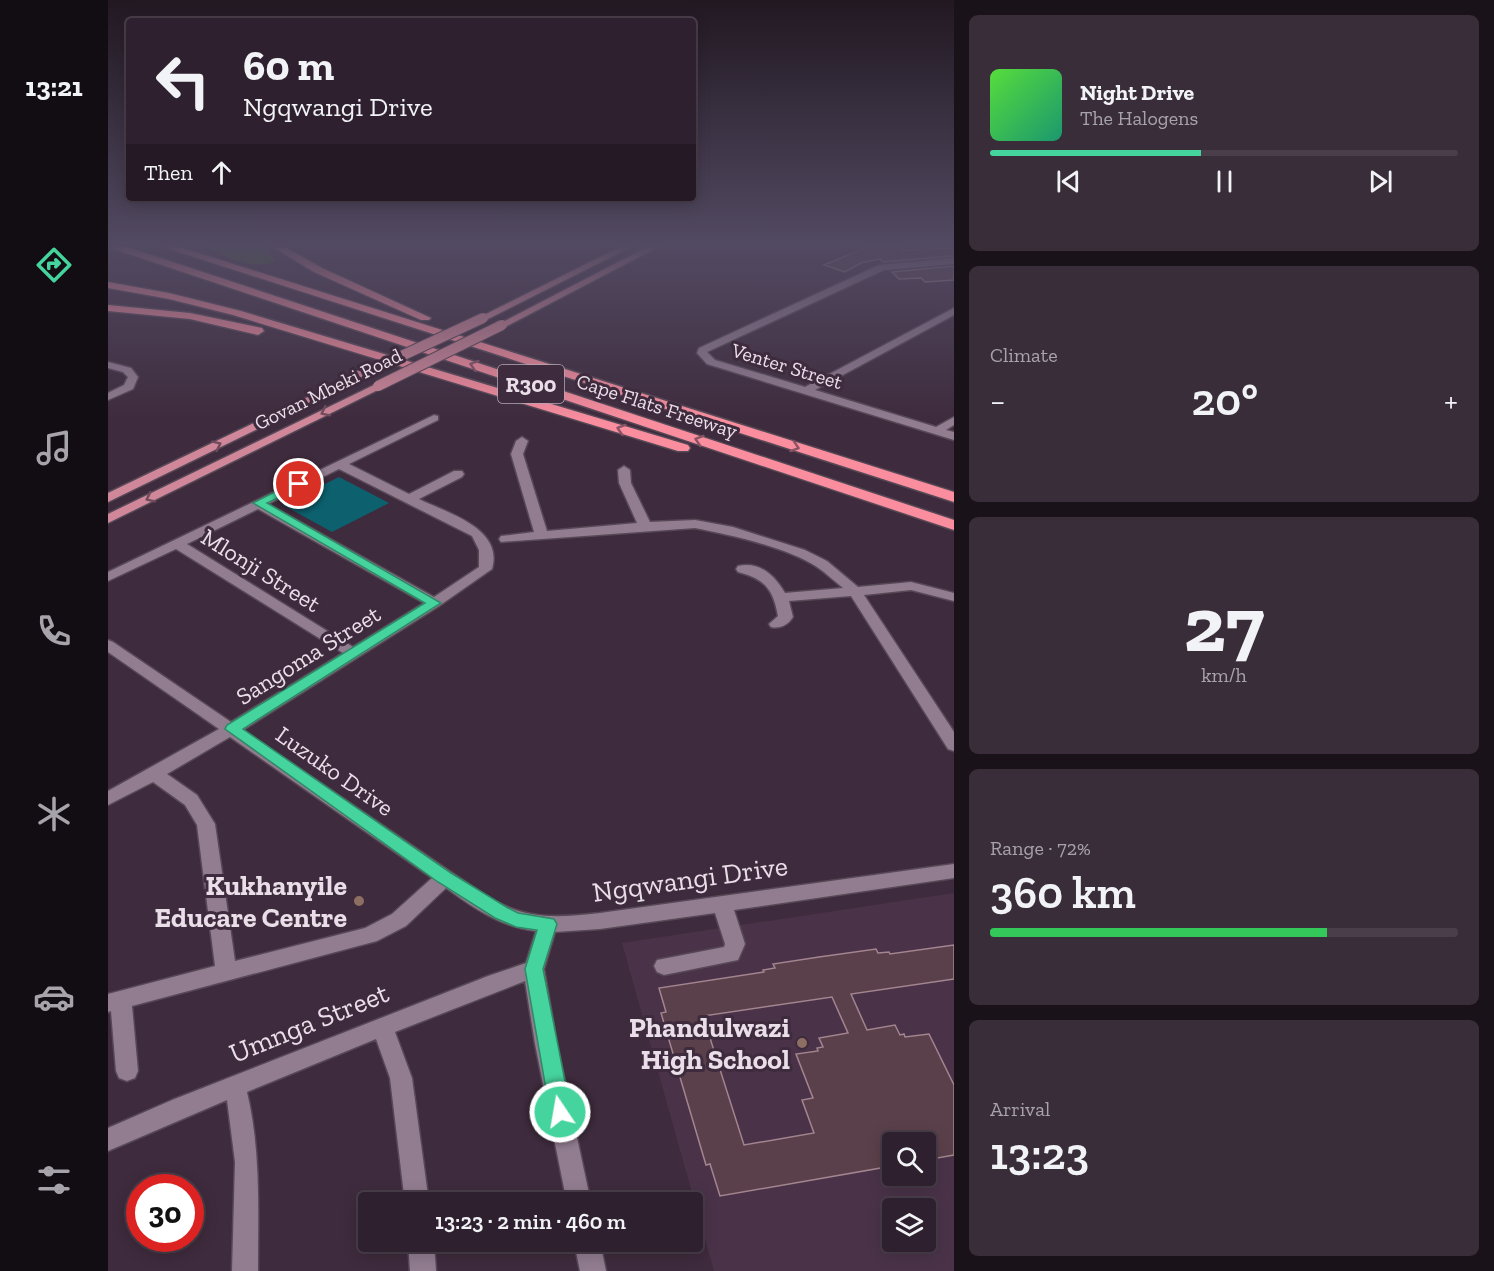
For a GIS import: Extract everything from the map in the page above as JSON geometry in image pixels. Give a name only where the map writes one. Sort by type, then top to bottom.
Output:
[{"type":"highway","points":[[196,303],[219,308],[954,527]]},
{"type":"highway","name":"Cape Flats Freeway","points":[[285,303],[954,527]]},
{"type":"highway","name":"Cape Flats Freeway","points":[[345,303],[954,498]]},
{"type":"highway","points":[[393,303],[440,324],[654,396],[758,435]]},
{"type":"highway","points":[[108,308],[209,320],[363,358],[444,375]]},
{"type":"main road","name":"Govan Mbeki Road","points":[[108,498],[513,303]]},
{"type":"main road","name":"Govan Mbeki Road","points":[[108,519],[544,303]]},
{"type":"street","name":"Venter Street","points":[[804,303],[703,350],[702,353],[711,362],[954,436]]},
{"type":"street","points":[[806,391],[954,311]]},
{"type":"street","points":[[108,365],[127,370],[133,377],[129,387],[108,397]]},
{"type":"street","points":[[108,577],[434,418]]},
{"type":"street","points":[[937,431],[954,420]]},
{"type":"street","points":[[522,441],[517,454],[542,536]]},
{"type":"street","name":"Sangoma Street","points":[[108,799],[232,729],[485,569],[486,550],[483,540],[477,533],[339,464]]},
{"type":"street","points":[[624,470],[625,483],[645,526]]},
{"type":"street","points":[[410,499],[458,474]]},
{"type":"street","points":[[258,503],[434,603]]},
{"type":"street","points":[[507,539],[645,526],[695,524],[728,530],[814,560],[837,574],[854,590],[954,745]]},
{"type":"street","name":"Mlonji Street","points":[[177,543],[353,653]]},
{"type":"street","points":[[743,569],[757,571],[766,577],[779,598],[786,617],[776,624]]},
{"type":"street","points":[[779,598],[918,586],[954,597]]},
{"type":"street","name":"Luzuko Drive","points":[[108,645],[445,877]]},
{"type":"street","points":[[153,774],[191,800],[206,824],[226,972]]},
{"type":"street","name":"Ngqwangi Drive","points":[[445,877],[516,920],[548,924],[600,921],[954,872]]},
{"type":"street","points":[[127,1071],[114,1001],[370,935],[399,920],[445,877]]},
{"type":"street","points":[[664,966],[731,954],[735,944],[722,903]]},
{"type":"street","points":[[548,924],[534,969],[546,1044],[577,1192]]},
{"type":"street","name":"Umnga Street","points":[[108,1140],[235,1086],[383,1029],[495,982],[534,969]]},
{"type":"street","points":[[383,1029],[401,1078],[416,1192]]},
{"type":"street","points":[[235,1086],[243,1123],[247,1162],[245,1271]]},
{"type":"street","points":[[421,1252],[423,1271]]},
{"type":"street","points":[[589,1252],[593,1271]]},
{"type":"shaded area","name":"Phandulwazi High School","points":[[954,893],[954,1271],[714,1271],[703,1232],[703,1192],[692,1192],[622,943]]},
{"type":"water","points":[[339,477],[389,503],[332,532],[283,505]]},
{"type":"building","points":[[954,945],[954,979],[851,994],[867,1030],[895,1025],[900,1035],[904,1034],[905,1037],[929,1034],[954,1085],[954,1155],[936,1158],[936,1132],[882,1132],[882,1168],[720,1196],[710,1164],[706,1165],[661,1013],[666,1012],[659,988],[764,972],[763,970],[775,968],[773,964],[876,949],[878,953],[889,952],[890,954]],"holes":[[[832,997],[848,1033],[819,1038],[823,1047],[817,1048],[818,1051],[796,1054],[813,1098],[802,1100],[814,1133],[744,1145],[703,1016]]]},
{"type":"place","name":"Kukhanyile Educare Centre","points":[[359,901]]},
{"type":"place","name":"Phandulwazi High School","points":[[802,1043]]},
{"type":"route","points":[[299,484],[258,503],[434,603],[232,729],[445,877],[502,913],[516,920],[548,924],[534,969],[560,1112]]}]
